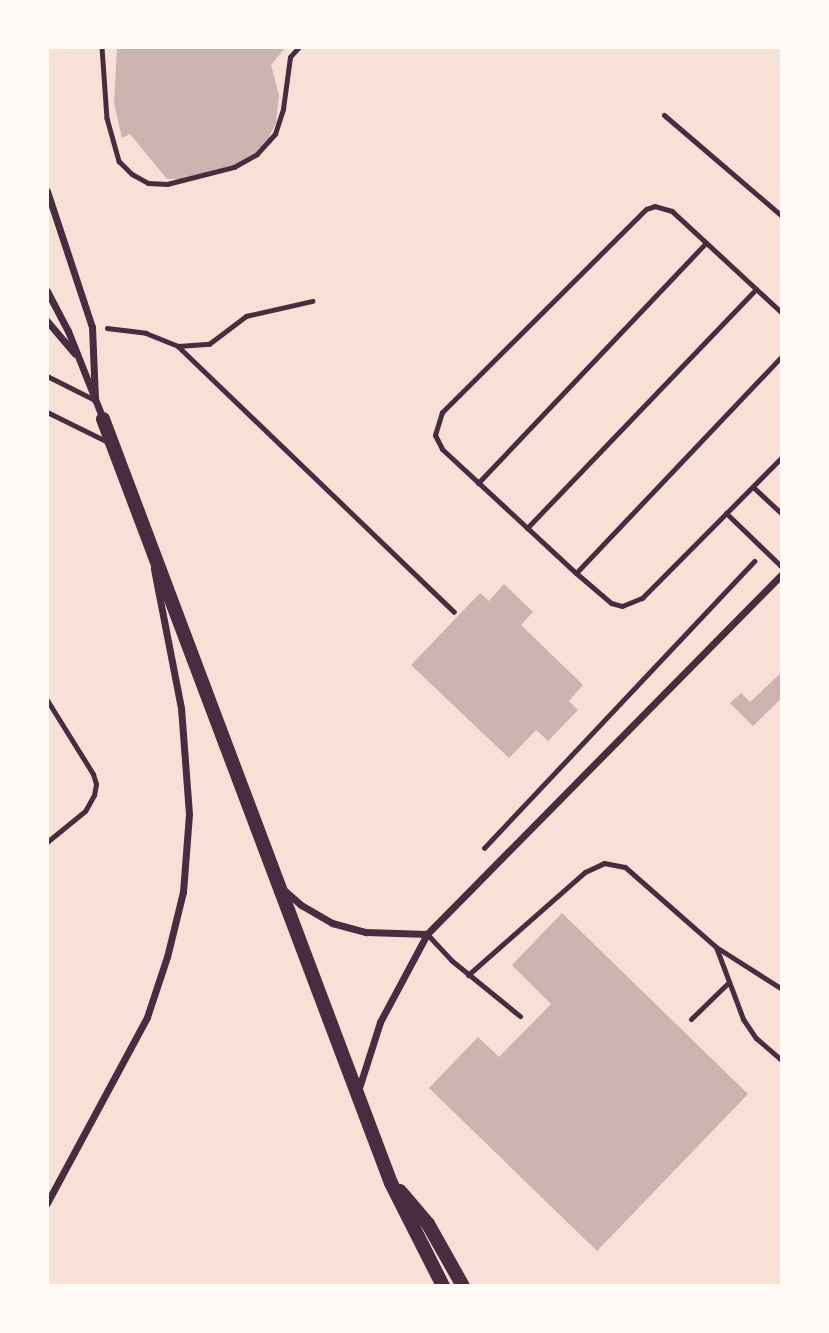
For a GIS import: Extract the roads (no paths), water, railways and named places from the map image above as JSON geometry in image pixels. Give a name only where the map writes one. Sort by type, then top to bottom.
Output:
[{"type":"main road","points":[[103,419],[391,1183],[443,1286]]},
{"type":"main road","points":[[391,1183],[428,1224],[463,1286]]},
{"type":"street","points":[[47,191],[92,327],[95,400]]},
{"type":"street","points":[[47,291],[80,359],[103,419]]},
{"type":"street","points":[[47,321],[80,359]]},
{"type":"street","points":[[47,1203],[147,1017],[167,957],[183,892],[189,814],[181,708],[148,541]]},
{"type":"street","points":[[358,1092],[380,1022],[427,933],[782,574]]},
{"type":"street","points":[[275,881],[301,905],[332,923],[366,932],[427,933]]},
{"type":"lane","points":[[664,115],[782,216]]},
{"type":"lane","points":[[782,313],[672,211],[655,206],[646,209],[442,412],[435,427],[437,443],[611,603],[632,604],[782,457]]},
{"type":"lane","points":[[478,483],[706,243]]},
{"type":"lane","points":[[527,528],[756,289]]},
{"type":"lane","points":[[576,573],[782,356]]},
{"type":"lane","points":[[47,376],[95,400]]},
{"type":"lane","points":[[47,412],[113,444]]},
{"type":"lane","points":[[753,487],[782,514]]},
{"type":"lane","points":[[726,513],[782,567]]},
{"type":"lane","points":[[47,700],[93,774],[96,784],[94,795],[85,811],[47,842]]},
{"type":"lane","points":[[468,975],[585,872],[604,863],[625,867],[716,947],[782,989]]},
{"type":"lane","points":[[427,933],[468,975],[520,1016]]},
{"type":"lane","points":[[716,947],[750,1028],[782,1061]]},
{"type":"lane","points":[[691,1019],[729,982]]}]
